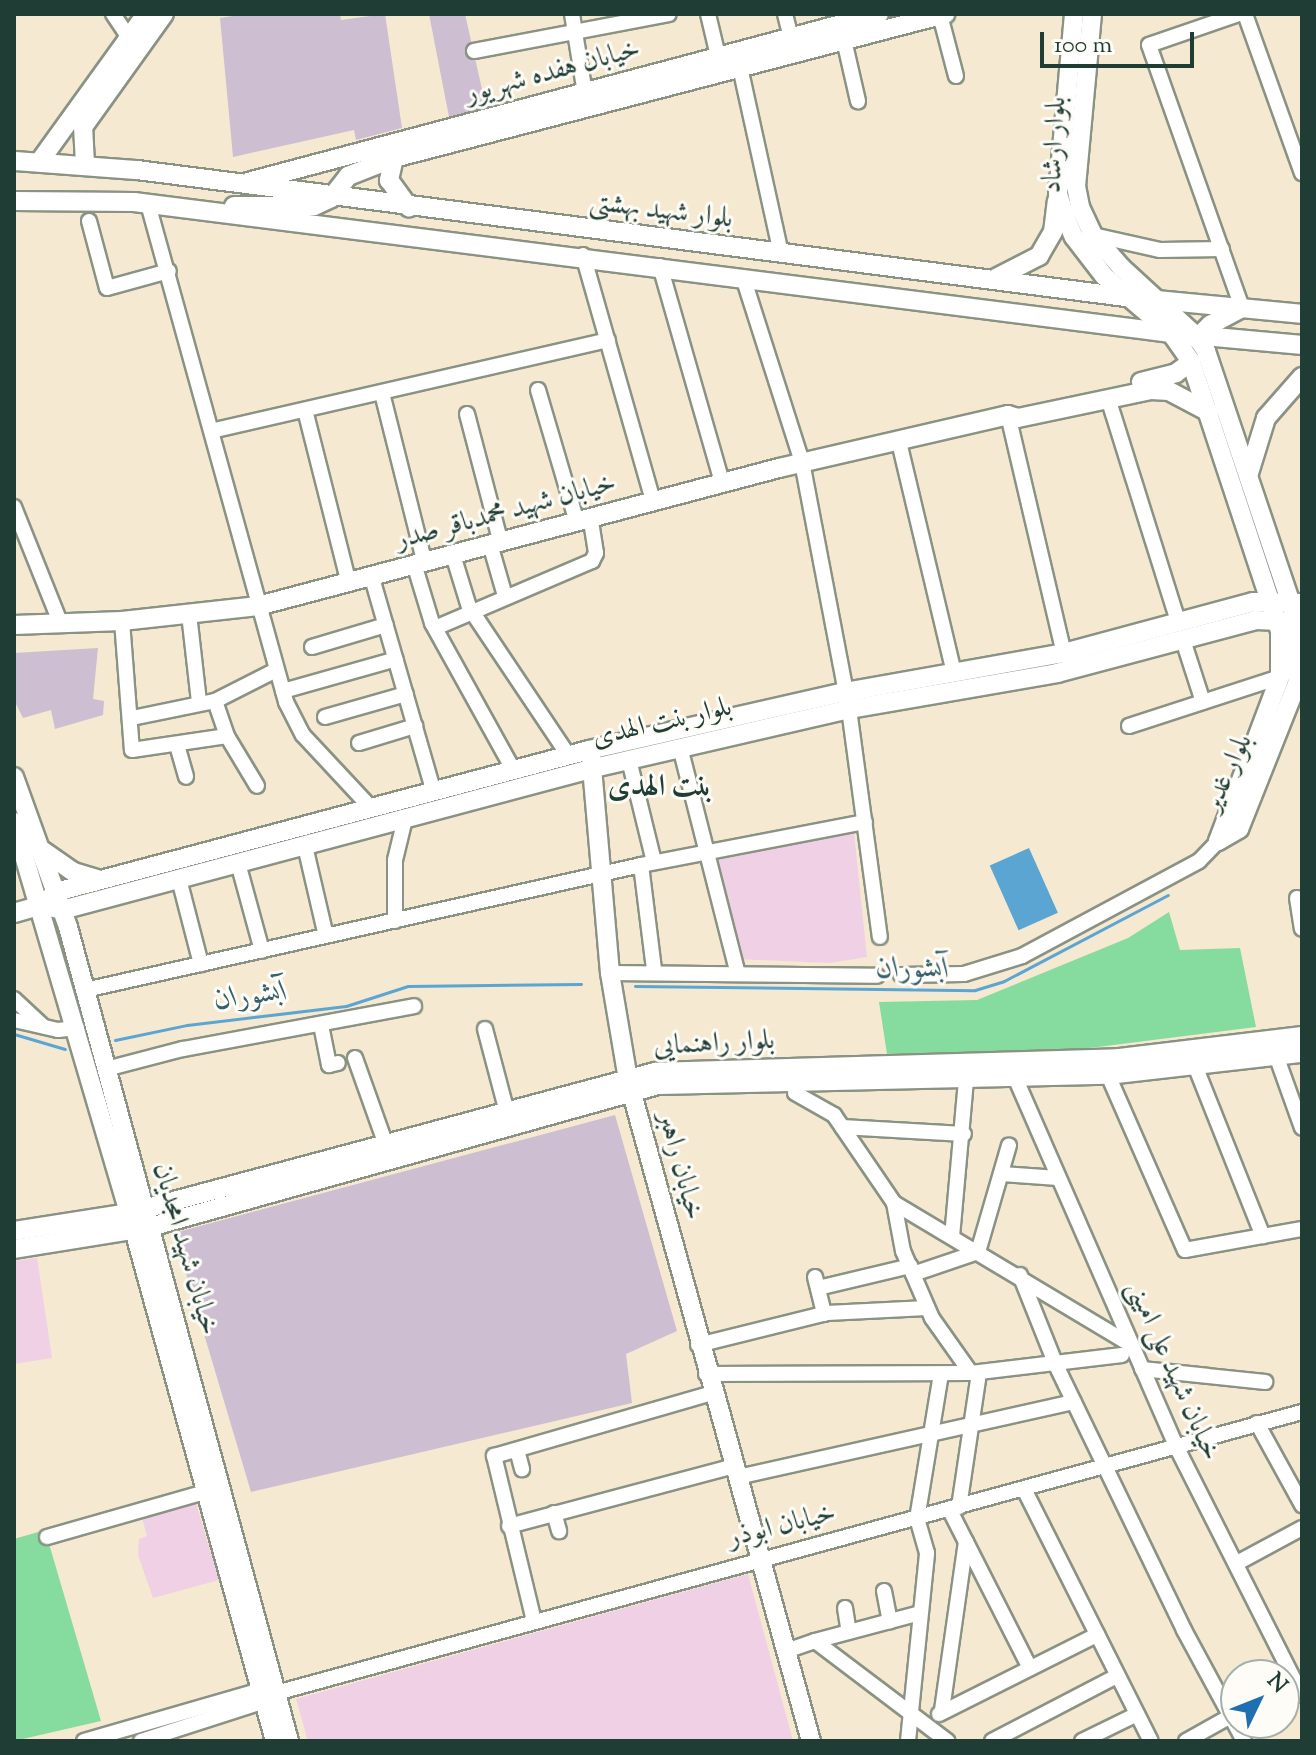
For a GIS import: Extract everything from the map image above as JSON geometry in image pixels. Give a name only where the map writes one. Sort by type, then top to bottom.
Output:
[{"type":"main road","points":[[40,161],[146,14]]},
{"type":"main road","points":[[85,164],[83,127],[164,14]]},
{"type":"main road","name":"خیابان هفده شهریور","points":[[331,198],[348,176],[394,158],[740,67],[850,28],[879,14]]},
{"type":"main road","name":"بلوار ارشاد","points":[[1092,14],[1058,194],[1074,237],[1126,297],[1171,333]]},
{"type":"main road","name":"خیابان هفده شهریور","points":[[240,184],[791,38],[942,15]]},
{"type":"main road","name":"بلوار ارشاد","points":[[1071,19],[1076,186],[1093,235],[1154,300],[1196,336]]},
{"type":"main road","points":[[394,158],[389,180],[409,208]]},
{"type":"main road","name":"بلوار شهید بهشتی","points":[[14,161],[85,164],[331,198],[1052,288],[1302,314]]},
{"type":"main road","points":[[988,280],[1023,268],[1039,256],[1053,232],[1058,194]]},
{"type":"main road","name":"بلوار شهید بهشتی","points":[[14,201],[60,198],[148,204],[583,255],[1171,333],[1302,345]]},
{"type":"main road","points":[[188,209],[306,208],[331,198]]},
{"type":"main road","points":[[1047,316],[1054,303],[1052,288]]},
{"type":"main road","points":[[1191,362],[1196,336],[1242,308]]},
{"type":"main road","name":"بلوار غدیر","points":[[1171,333],[1191,362],[1209,412],[1281,643],[1280,677],[1218,841]]},
{"type":"main road","name":"بلوار غدیر","points":[[1196,336],[1212,362],[1249,476],[1296,602],[1302,653],[1298,681],[1239,829],[1218,841]]},
{"type":"main road","name":"خیابان شهید محمدباقر صدر","points":[[1008,415],[1015,408],[1157,379],[1191,362]]},
{"type":"main road","points":[[1249,476],[1266,418],[1302,377]]},
{"type":"main road","name":"خیابان شهید محمدباقر صدر","points":[[14,625],[122,621],[258,606],[722,482],[1008,415],[1159,389],[1209,412]]},
{"type":"main road","name":"بلوار بنت الهدی","points":[[42,905],[179,879],[238,863],[263,847],[305,846],[405,819],[591,759],[847,701],[1057,673],[1270,601],[1296,602]]},
{"type":"main road","name":"بلوار بنت الهدی","points":[[59,901],[102,881],[263,847],[371,808],[568,755],[629,760],[954,673],[1181,631],[1276,619],[1299,622]]},
{"type":"main road","name":"خیابان راهبر","points":[[591,759],[610,973],[630,1086],[706,1374],[811,1741]]},
{"type":"main road","name":"خیابان شهید امجدیان","points":[[14,777],[42,850],[85,990],[140,1220]]},
{"type":"main road","name":"خیابان شهید امجدیان","points":[[14,822],[140,1220],[215,1489],[268,1696],[275,1741]]},
{"type":"main road","points":[[42,850],[74,872],[102,881]]},
{"type":"main road","points":[[14,913],[42,905]]},
{"type":"main road","name":"بلوار راهنمایی","points":[[140,1220],[386,1145],[507,1112],[630,1086],[706,1081],[966,1079],[1012,1070],[1186,1053],[1302,1036]]},
{"type":"main road","name":"بلوار راهنمایی","points":[[140,1220],[695,1069],[1012,1070],[1108,1075],[1196,1068],[1302,1053]]},
{"type":"main road","points":[[14,1231],[140,1220]]},
{"type":"main road","points":[[14,1249],[140,1220]]},
{"type":"main road","name":"خیابان شهید امجدیان","points":[[268,1696],[289,1741]]},
{"type":"street","points":[[113,14],[129,38]]},
{"type":"street","points":[[572,14],[585,93]]},
{"type":"street","points":[[474,51],[669,14]]},
{"type":"street","points":[[708,14],[718,56]]},
{"type":"street","points":[[785,14],[791,38]]},
{"type":"street","points":[[1239,14],[1149,45],[1242,308]]},
{"type":"street","points":[[1245,14],[1295,131],[1302,173]]},
{"type":"street","points":[[942,15],[956,76]]},
{"type":"street","points":[[850,28],[858,101]]},
{"type":"street","points":[[740,67],[781,254]]},
{"type":"street","points":[[148,204],[215,430],[258,606],[283,691],[303,735],[371,808]]},
{"type":"street","points":[[89,221],[107,288],[169,271]]},
{"type":"street","points":[[1093,235],[1160,250],[1222,249]]},
{"type":"street","points":[[583,255],[653,501]]},
{"type":"street","points":[[660,266],[722,482]]},
{"type":"street","points":[[743,277],[802,462],[847,701],[880,937]]},
{"type":"street","points":[[215,430],[608,340]]},
{"type":"street","points":[[435,628],[592,561],[596,553],[538,390]]},
{"type":"street","points":[[382,393],[435,628],[513,769]]},
{"type":"street","points":[[1108,398],[1203,702]]},
{"type":"street","points":[[305,410],[349,584]]},
{"type":"street","points":[[467,414],[505,596]]},
{"type":"street","points":[[1008,415],[1064,653]]},
{"type":"street","points":[[899,442],[954,673]]},
{"type":"street","points":[[14,507],[60,622]]},
{"type":"street","points":[[453,555],[472,611],[568,755]]},
{"type":"street","points":[[372,578],[433,790]]},
{"type":"street","points":[[189,614],[199,702]]},
{"type":"street","points":[[122,621],[132,718],[130,746],[134,752],[227,736]]},
{"type":"street","points":[[312,647],[386,625]]},
{"type":"street","points":[[283,691],[396,659]]},
{"type":"street","points":[[132,718],[215,701],[276,670]]},
{"type":"street","points":[[1129,726],[1280,677]]},
{"type":"street","points":[[325,717],[406,694]]},
{"type":"street","points":[[215,701],[227,736],[257,786]]},
{"type":"street","points":[[359,743],[415,726]]},
{"type":"street","points":[[177,745],[186,777]]},
{"type":"street","points":[[680,747],[737,971]]},
{"type":"street","points":[[629,760],[647,863],[654,969]]},
{"type":"street","points":[[395,921],[395,860],[405,819]]},
{"type":"street","points":[[85,990],[647,863],[865,822]]},
{"type":"street","points":[[901,975],[964,974],[1022,956],[1199,861],[1218,841]]},
{"type":"street","points":[[305,846],[326,936]]},
{"type":"street","points":[[238,863],[262,951]]},
{"type":"street","points":[[179,879],[201,964]]},
{"type":"street","points":[[1297,898],[1302,929]]},
{"type":"street","points":[[610,973],[654,969],[877,976]]},
{"type":"street","points":[[14,999],[45,1027]]},
{"type":"street","points":[[106,1069],[183,1049],[414,1006]]},
{"type":"street","points":[[14,1020],[45,1027],[77,1028]]},
{"type":"street","points":[[321,1025],[329,1065],[338,1063]]},
{"type":"street","points":[[485,1029],[507,1112]]},
{"type":"street","points":[[355,1058],[386,1145]]},
{"type":"street","points":[[1277,1058],[1302,1128]]},
{"type":"street","points":[[1196,1068],[1263,1236]]},
{"type":"street","name":"خیابان شهید علی امینی","points":[[1012,1070],[1127,1350],[1142,1369],[1176,1446],[1302,1695]]},
{"type":"street","points":[[1108,1075],[1185,1250],[1302,1229]]},
{"type":"street","points":[[952,1237],[964,1134],[966,1079]]},
{"type":"street","points":[[795,1093],[834,1115],[894,1203],[911,1270],[927,1308],[975,1373],[971,1425],[954,1508],[966,1542],[1030,1668]]},
{"type":"street","points":[[842,1127],[964,1134]]},
{"type":"street","points":[[978,1252],[1009,1145]]},
{"type":"street","points":[[1002,1174],[1058,1178]]},
{"type":"street","points":[[894,1203],[1020,1275],[1127,1350]]},
{"type":"street","points":[[824,1314],[817,1282],[911,1270],[978,1252]]},
{"type":"street","points":[[1020,1275],[1056,1365],[1220,1694]]},
{"type":"street","points":[[698,1345],[824,1314],[927,1308]]},
{"type":"street","points":[[706,1374],[975,1373],[1056,1365],[1127,1350]]},
{"type":"street","points":[[1142,1369],[1265,1382]]},
{"type":"street","points":[[907,1741],[927,1553],[917,1519],[941,1374]]},
{"type":"street","points":[[534,1621],[492,1459],[712,1393]]},
{"type":"street","points":[[509,1526],[736,1472],[1074,1402]]},
{"type":"street","name":"خیابان ابوذر","points":[[268,1696],[761,1558],[917,1519],[1302,1412]]},
{"type":"street","points":[[1257,1423],[1302,1505]]},
{"type":"street","points":[[517,1450],[522,1469]]},
{"type":"street","points":[[47,1537],[215,1489]]},
{"type":"street","points":[[1024,1489],[1151,1741]]},
{"type":"street","points":[[554,1513],[559,1531]]},
{"type":"street","points":[[1237,1563],[1302,1528]]},
{"type":"street","points":[[942,1710],[966,1542]]},
{"type":"street","points":[[884,1591],[890,1621]]},
{"type":"street","points":[[845,1608],[849,1632]]},
{"type":"street","points":[[786,1651],[920,1613]]},
{"type":"street","points":[[928,1725],[942,1710],[1097,1635]]},
{"type":"street","points":[[815,1641],[910,1709],[947,1741]]},
{"type":"street","points":[[992,1741],[1117,1676]]},
{"type":"street","points":[[84,1741],[268,1696]]},
{"type":"street","points":[[141,1741],[268,1696]]},
{"type":"street","points":[[1082,1741],[1137,1714]]},
{"type":"street","points":[[1186,1741],[1220,1722]]},
{"type":"shaded area","points":[[245,14],[340,14],[341,20],[385,14],[402,128],[356,140],[354,130],[233,157],[220,18]]},
{"type":"shaded area","points":[[429,14],[465,14],[486,107],[449,117]]},
{"type":"shaded area","points":[[98,648],[93,699],[104,701],[103,715],[55,729],[51,710],[23,718],[14,700],[14,653]]},
{"type":"shaded area","points":[[854,833],[867,957],[829,963],[736,959],[717,860]]},
{"type":"shaded area","points":[[615,1115],[677,1331],[626,1354],[632,1403],[251,1492],[174,1233]]},
{"type":"shaded area","points":[[37,1258],[52,1358],[14,1364],[14,1261]]},
{"type":"shaded area","points":[[195,1500],[219,1580],[153,1598],[138,1555],[139,1539],[147,1536],[141,1515]]},
{"type":"shaded area","points":[[748,1574],[793,1741],[308,1741],[296,1699]]},
{"type":"green space","points":[[1169,912],[1180,950],[1240,948],[1256,1027],[1074,1050],[887,1054],[879,1002],[977,1000],[1128,938]]},
{"type":"green space","points":[[45,1530],[101,1721],[14,1741],[14,1539]]},
{"type":"water","points":[[1029,848],[1058,913],[1019,930],[990,865]]},
{"type":"waterway","name":"آبشوران","points":[[635,986],[975,990],[1004,981],[1168,895]]},
{"type":"waterway","name":"آبشوران","points":[[115,1040],[187,1025],[346,1006],[408,986],[581,984]]},
{"type":"waterway","name":"آبشوران","points":[[14,1034],[65,1049]]},
{"type":"district","name":"بنت الهدی","points":[[660,788]]}]
